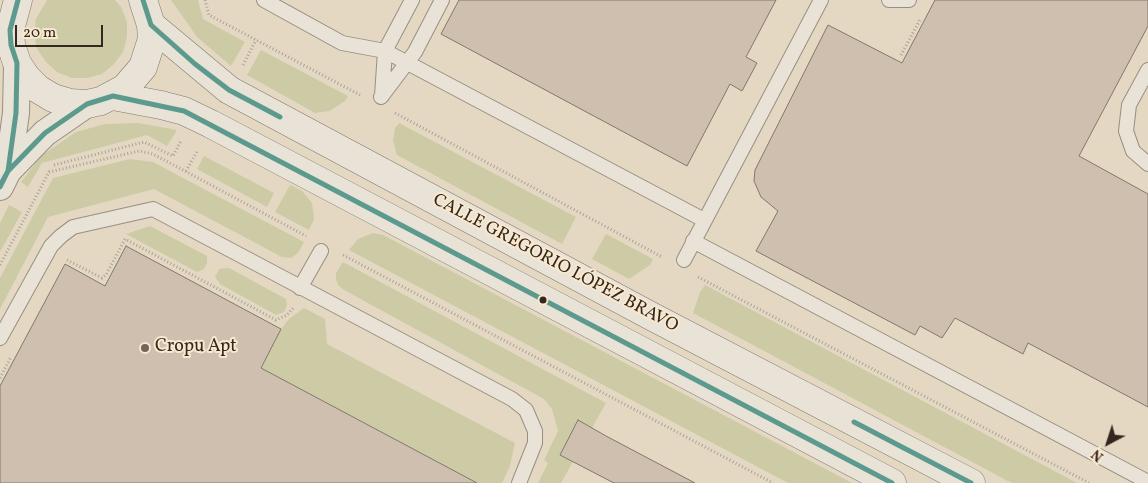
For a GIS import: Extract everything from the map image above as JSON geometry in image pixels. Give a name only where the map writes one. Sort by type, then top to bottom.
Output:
[{"type":"main road","points":[[18,0],[10,30],[9,47],[26,77],[38,89],[53,98],[70,103],[87,104],[113,96],[126,88],[143,67],[152,39],[146,7]]},
{"type":"main road","name":"CALLE GREGORIO LÓPEZ BRAVO","points":[[146,7],[215,80],[229,90],[660,320],[971,483]]},
{"type":"main road","name":"CALLE GREGORIO LÓPEZ BRAVO","points":[[113,96],[161,105],[195,116],[892,483]]},
{"type":"street","points":[[4,179],[16,113],[9,47]]},
{"type":"street","points":[[4,179],[44,133],[87,104]]},
{"type":"lane","points":[[264,0],[342,43],[411,58],[704,220]]},
{"type":"lane","points":[[412,0],[385,51],[382,97],[411,58],[442,0]]},
{"type":"lane","points":[[684,260],[821,0]]},
{"type":"lane","points":[[889,0],[910,0]]},
{"type":"lane","points":[[1148,70],[1129,105],[1126,131],[1133,151],[1148,164]]},
{"type":"lane","points":[[0,338],[51,246],[61,236],[73,227],[153,209],[512,399],[526,410],[535,431],[535,443],[519,483]]},
{"type":"lane","points":[[693,241],[1148,482]]},
{"type":"lane","points":[[300,288],[321,251]]},
{"type":"path","points":[[205,0],[209,15],[364,97]]},
{"type":"path","points":[[901,55],[922,16]]},
{"type":"path","points":[[215,80],[244,64]]},
{"type":"path","points":[[387,109],[663,258]]},
{"type":"path","points":[[44,167],[144,142],[173,156],[195,116]]},
{"type":"path","points":[[0,264],[48,172],[139,151],[170,163],[307,236]]},
{"type":"path","points":[[61,263],[65,259],[102,278],[106,275],[125,239],[276,320],[287,315],[294,307]]},
{"type":"path","points":[[342,255],[773,483]]},
{"type":"path","points":[[697,276],[1089,483]]},
{"type":"path","points":[[0,378],[13,353]]},
{"type":"green space","points":[[47,0],[115,0],[121,7],[127,22],[127,37],[123,52],[114,64],[102,74],[87,78],[72,78],[57,72],[46,62],[37,49],[34,34],[36,19]]},
{"type":"green space","points":[[171,0],[198,0],[203,19],[245,42],[231,66],[197,37]]},
{"type":"green space","points":[[261,50],[348,96],[346,100],[330,111],[315,113],[247,75]]},
{"type":"green space","points":[[138,123],[177,130],[167,146],[147,135],[42,163],[28,187],[21,182],[41,156],[76,132],[105,124]]},
{"type":"green space","points":[[399,123],[576,217],[562,244],[397,155],[393,141],[395,128]]},
{"type":"green space","points":[[204,156],[274,193],[267,207],[197,169]]},
{"type":"green space","points":[[130,159],[153,162],[304,242],[298,253],[291,258],[282,257],[154,189],[48,217],[0,309],[0,278],[53,178]]},
{"type":"green space","points":[[290,185],[302,191],[312,203],[314,219],[309,230],[275,212]]},
{"type":"green space","points":[[9,205],[22,212],[0,252],[0,223]]},
{"type":"green space","points":[[150,226],[207,256],[207,263],[204,269],[197,272],[126,234]]},
{"type":"green space","points":[[373,233],[383,235],[852,483],[788,483],[349,250],[358,239]]},
{"type":"green space","points":[[606,234],[653,259],[650,265],[629,279],[592,259]]},
{"type":"green space","points":[[343,262],[606,403],[561,483],[538,483],[548,463],[544,460],[558,431],[552,409],[544,399],[344,290],[338,285],[336,279],[336,273]]},
{"type":"green space","points":[[229,268],[286,299],[287,306],[284,312],[276,315],[220,284],[215,277],[219,269]]},
{"type":"green space","points":[[705,285],[1077,483],[1012,483],[1006,480],[693,313],[700,292]]},
{"type":"green space","points":[[304,308],[325,319],[327,344],[515,443],[510,466],[502,483],[477,483],[261,368],[281,329],[289,319]]},
{"type":"building","points":[[459,0],[776,0],[746,57],[757,63],[742,91],[730,84],[687,166],[441,34]]},
{"type":"building","points":[[935,0],[1148,0],[1148,26],[1079,156],[1148,194],[1148,407],[1028,343],[1023,354],[955,318],[942,338],[920,326],[915,335],[756,251],[778,211],[761,197],[754,181],[755,170],[828,25],[902,63]]},
{"type":"building","name":"Cropu Apt","points":[[126,246],[281,329],[261,368],[477,483],[0,483],[0,386],[65,264],[105,286]]},
{"type":"building","points":[[578,420],[695,483],[614,483],[560,455]]},
{"type":"transit line","points":[[1,184],[8,171],[16,113],[17,63],[11,45],[10,30],[18,0]]},
{"type":"transit line","points":[[143,0],[151,25],[195,64],[229,90],[280,117]]},
{"type":"transit line","points":[[0,187],[8,171],[45,133],[87,104],[113,96],[184,111],[892,483]]},
{"type":"transit line","points":[[854,422],[971,483]]},
{"type":"place","name":"Cropu Apt","points":[[145,348]]}]
